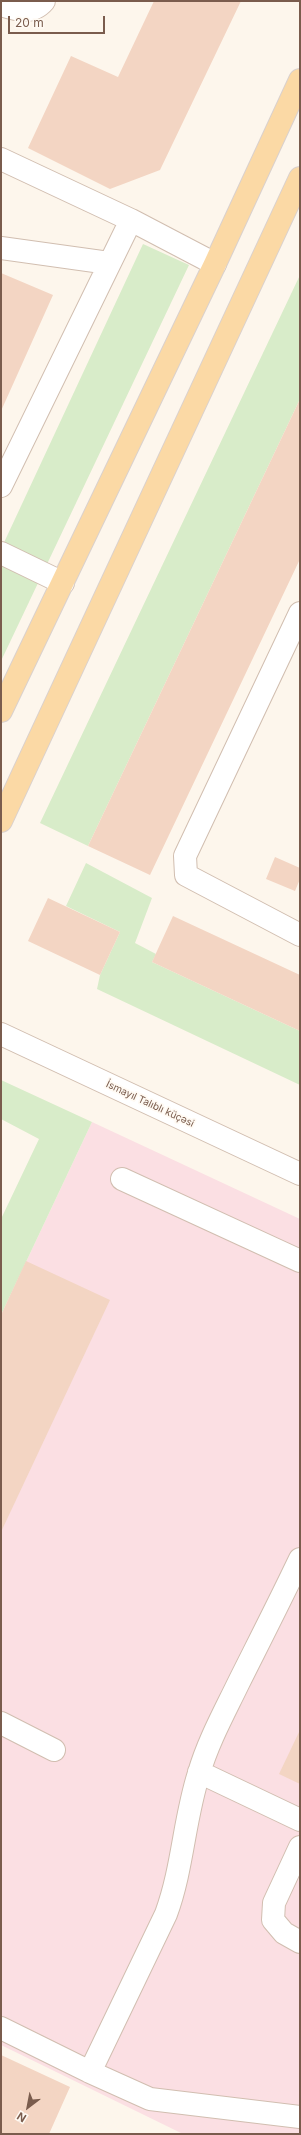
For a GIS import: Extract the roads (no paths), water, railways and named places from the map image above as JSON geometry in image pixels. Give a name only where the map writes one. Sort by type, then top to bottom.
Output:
[{"type":"main road","points":[[1,712],[64,583],[215,264],[300,80]]},
{"type":"main road","points":[[1,821],[300,178]]},
{"type":"street","points":[[1,5],[20,11],[40,6],[44,1]]},
{"type":"street","points":[[1,159],[131,220],[215,264]]},
{"type":"street","points":[[1,486],[131,220]]},
{"type":"street","points":[[1,248],[109,264]]},
{"type":"street","points":[[1,553],[64,583]]},
{"type":"street","points":[[300,613],[185,856],[186,875],[300,934]]},
{"type":"street","name":"İsmayıl Talıblı küçəsi","points":[[1,1034],[300,1174]]},
{"type":"street","points":[[122,1179],[300,1261]]},
{"type":"street","points":[[90,2072],[166,1914],[180,1868],[187,1813],[199,1772],[217,1727],[295,1583],[300,1559]]},
{"type":"street","points":[[1,1723],[54,1750]]},
{"type":"street","points":[[199,1772],[300,1820]]},
{"type":"street","points":[[300,1847],[274,1903],[273,1920],[284,1934],[300,1942]]},
{"type":"street","points":[[1,2028],[90,2072],[150,2099],[300,2117]]}]
